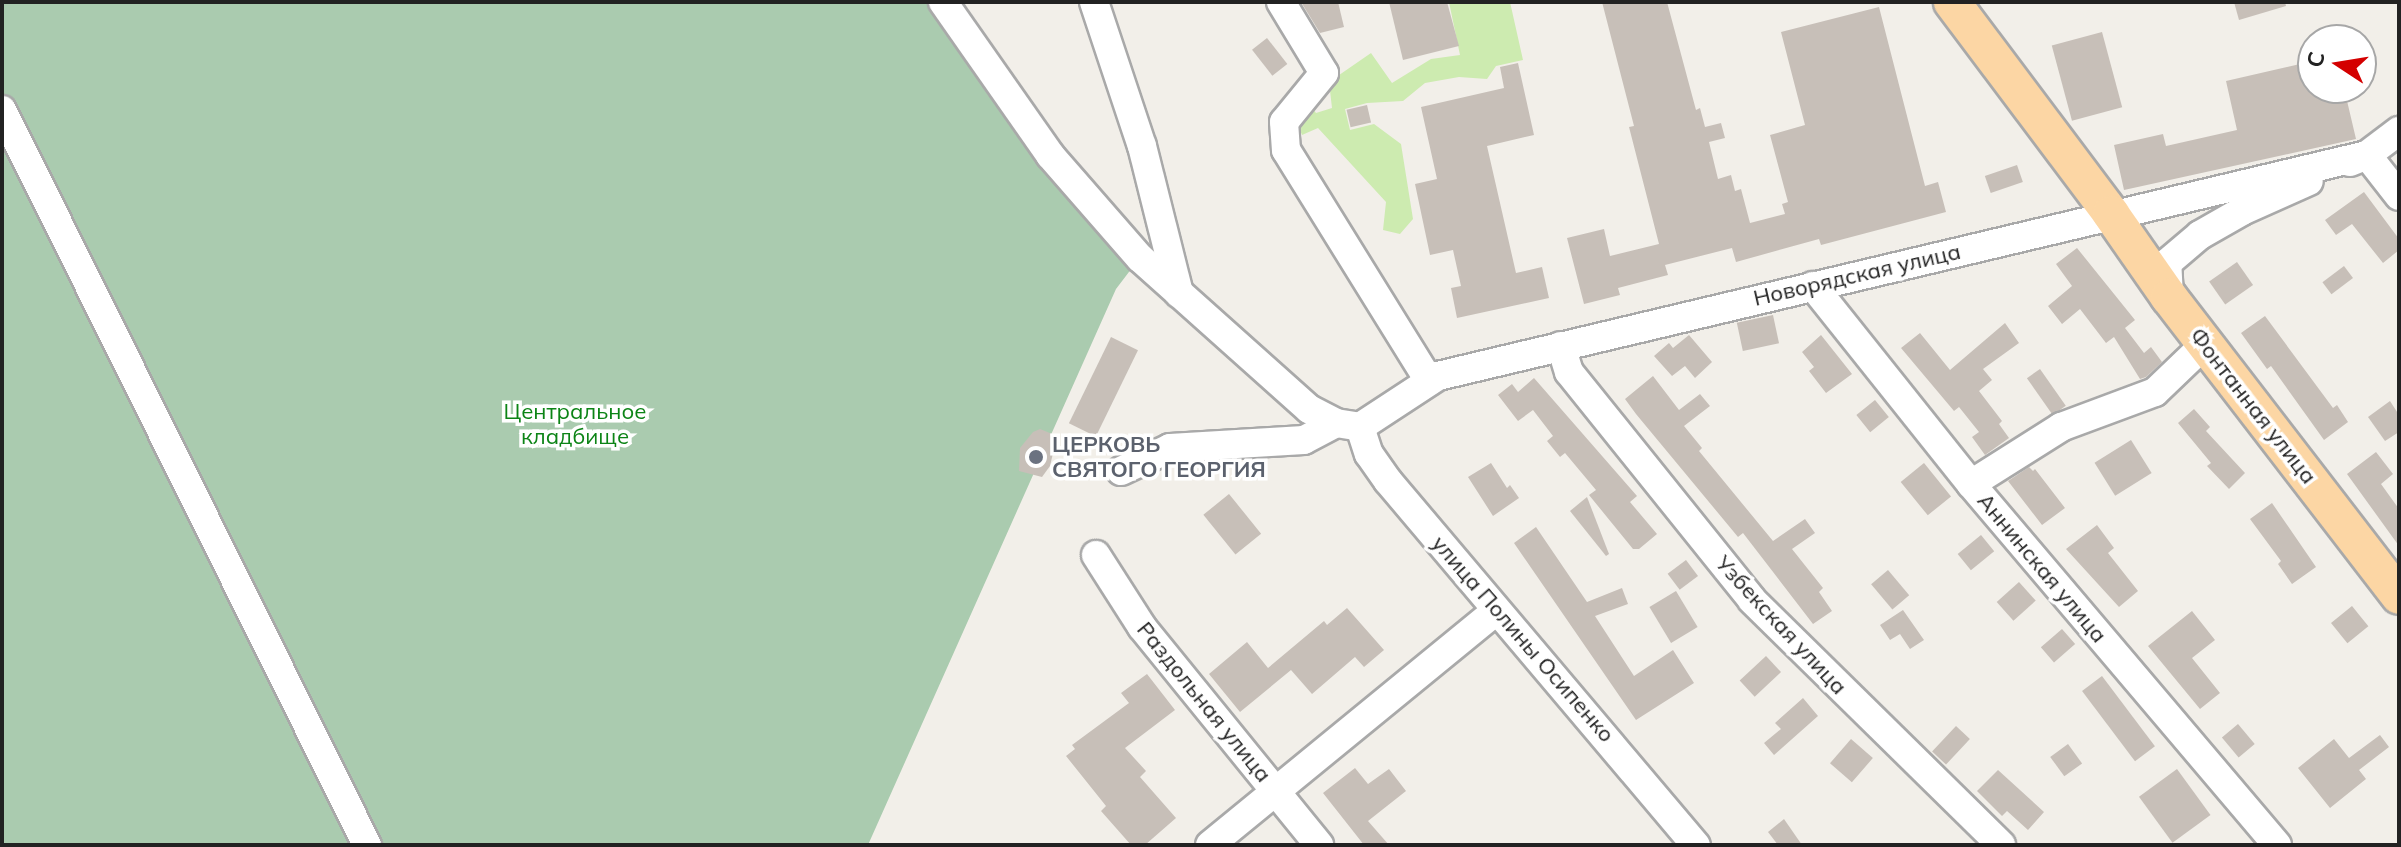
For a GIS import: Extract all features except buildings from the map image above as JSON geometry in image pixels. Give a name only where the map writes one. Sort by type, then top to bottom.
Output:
[{"type":"main road","name":"Фонтанная улица","points":[[1952,2],[2111,214],[2169,297],[2399,596]]},
{"type":"street","points":[[943,2],[1050,155],[1140,258],[1309,409],[1348,425]]},
{"type":"street","points":[[1094,2],[1142,146],[1179,293]]},
{"type":"street","points":[[1281,2],[1324,73],[1284,122],[1286,150],[1429,381]]},
{"type":"street","points":[[2,110],[367,845]]},
{"type":"street","name":"Новорядская улица","points":[[2169,297],[2167,263],[2200,235],[2242,211],[2367,155],[2399,131]]},
{"type":"street","points":[[2367,155],[2399,196]]},
{"type":"street","name":"Новорядская улица","points":[[1121,471],[1170,448],[1304,440],[1348,425],[1429,381],[1561,346],[2367,155]]},
{"type":"street","name":"Аннинская улица","points":[[1813,286],[1971,484],[2277,845]]},
{"type":"street","points":[[1971,484],[2061,427],[2155,392],[2205,344]]},
{"type":"street","name":"Узбекская улица","points":[[1561,346],[1569,372],[1752,600],[2001,845]]},
{"type":"street","name":"улица Полины Осипенко","points":[[1348,425],[1388,481],[1696,845]]},
{"type":"street","name":"Раздольная улица","points":[[1096,555],[1142,627],[1319,845]]},
{"type":"street","points":[[1210,845],[1496,611]]},
{"type":"green space","name":"Центральное кладбище","points":[[2,2],[958,2],[1051,136],[1148,247],[1116,289],[868,845],[2,845]]},
{"type":"green space","points":[[1449,2],[1510,2],[1523,60],[1496,66],[1487,79],[1459,77],[1425,83],[1403,101],[1367,103],[1345,109],[1350,130],[1374,124],[1401,144],[1413,219],[1400,234],[1383,230],[1386,202],[1318,128],[1302,135],[1293,113],[1313,109],[1316,113],[1332,108],[1329,82],[1371,53],[1392,83],[1431,59],[1460,55]]},
{"type":"place","name":"ЦЕРКОВЬ СВЯТОГО ГЕОРГИЯ","points":[[1036,457]]}]
